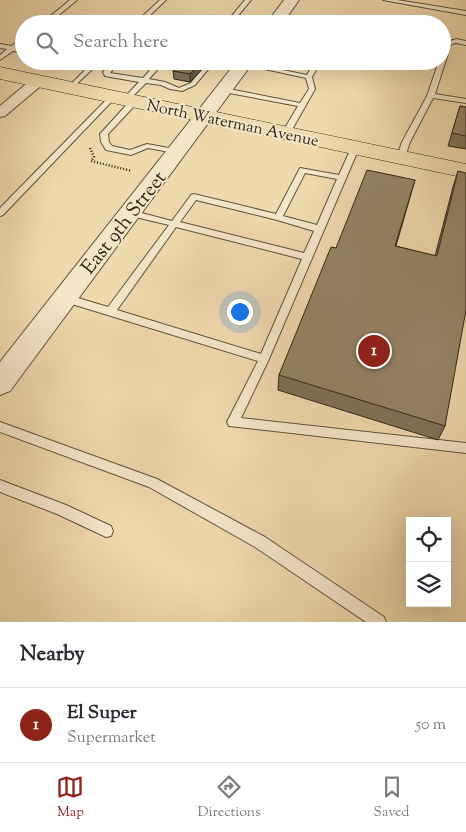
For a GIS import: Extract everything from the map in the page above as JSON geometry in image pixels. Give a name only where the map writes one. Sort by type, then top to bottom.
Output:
[{"type":"main road","name":"North Waterman Avenue","points":[[1,71],[124,100],[466,171]]},
{"type":"street","points":[[281,15],[292,0]]},
{"type":"street","name":"East 9th Street","points":[[0,383],[240,70]]},
{"type":"street","points":[[0,113],[38,81]]},
{"type":"lane","points":[[55,15],[74,0]]},
{"type":"lane","points":[[147,15],[163,0]]},
{"type":"lane","points":[[236,15],[248,0]]},
{"type":"lane","points":[[386,0],[466,13]]},
{"type":"lane","points":[[451,42],[466,43]]},
{"type":"lane","points":[[0,46],[15,48]]},
{"type":"lane","points":[[1,71],[12,48],[15,46]]},
{"type":"lane","points":[[70,88],[89,70]]},
{"type":"lane","points":[[108,70],[106,72],[107,75],[163,82],[172,88],[187,88],[204,70]]},
{"type":"lane","points":[[0,213],[124,100],[154,70]]},
{"type":"lane","points":[[277,70],[309,77]]},
{"type":"lane","points":[[286,133],[312,89],[309,77],[313,70]]},
{"type":"lane","points":[[401,157],[406,142],[431,96],[439,70]]},
{"type":"lane","points":[[224,90],[302,105]]},
{"type":"lane","points":[[431,96],[466,101]]},
{"type":"lane","points":[[124,100],[104,134],[105,142],[109,148],[131,153],[147,146],[177,152]]},
{"type":"lane","points":[[355,148],[264,359],[234,422],[466,448]]},
{"type":"lane","points":[[278,217],[303,170],[342,178]]},
{"type":"lane","points":[[110,312],[194,197],[319,229]]},
{"type":"lane","points":[[130,214],[307,257]]},
{"type":"lane","points":[[65,298],[264,359]]},
{"type":"lane","points":[[0,427],[153,483],[260,542],[379,622]]},
{"type":"lane","points":[[0,486],[61,509],[106,531]]},
{"type":"path","points":[[90,148],[94,157],[91,161],[132,171]]},
{"type":"building","points":[[174,70],[193,70],[190,74]]},
{"type":"building","points":[[460,106],[466,107],[466,136],[452,133]]},
{"type":"building","points":[[367,170],[415,180],[395,246],[437,256],[458,171],[466,173],[466,310],[445,426],[279,375],[331,247],[336,248]]},
{"type":"place","name":"El Super","points":[[374,351]]}]
